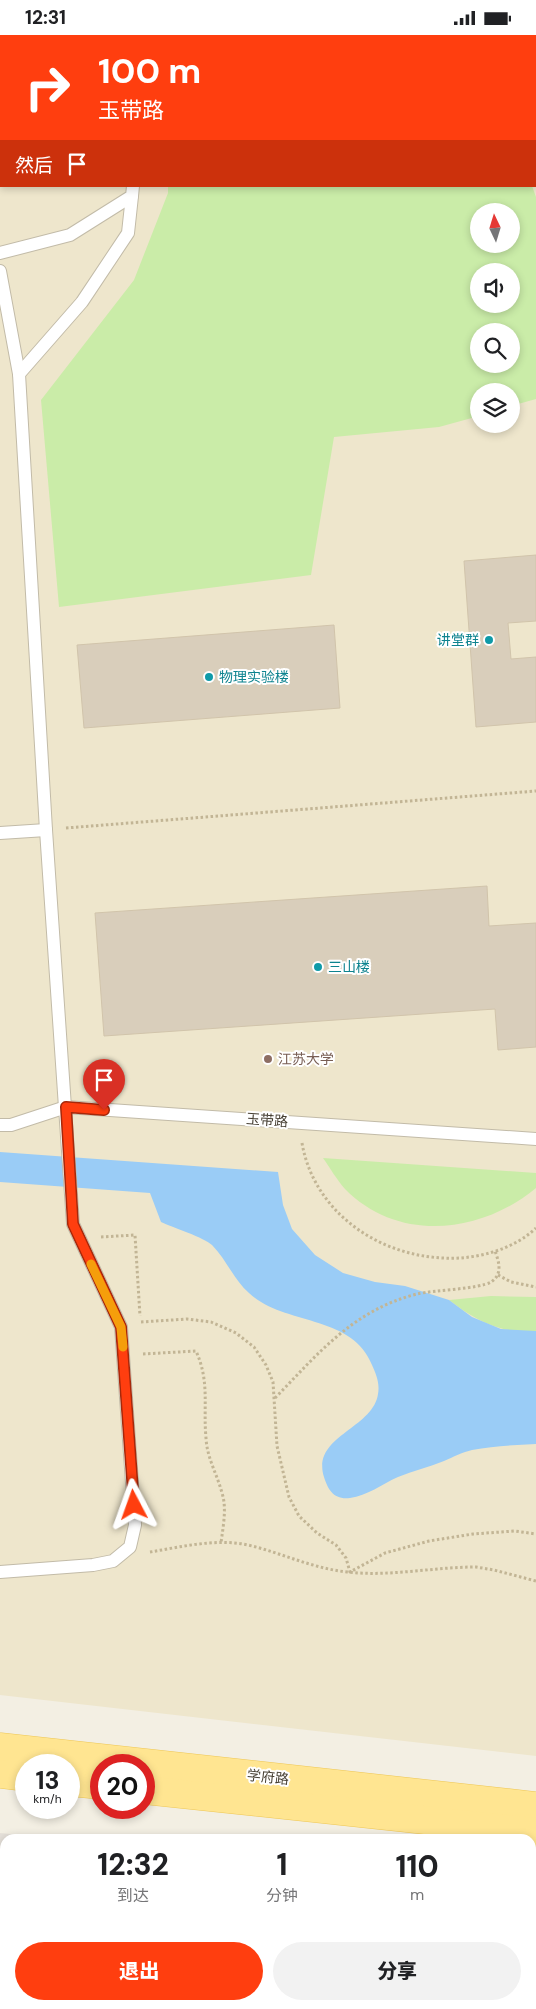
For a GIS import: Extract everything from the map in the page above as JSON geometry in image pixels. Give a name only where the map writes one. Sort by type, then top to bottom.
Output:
[{"type":"main road","name":"学府路","points":[[0,1747],[536,1807]]},
{"type":"main road","points":[[0,1775],[15,1776]]},
{"type":"main road","name":"学府路","points":[[155,1791],[536,1832]]},
{"type":"lane","points":[[0,253],[70,235],[133,191]]},
{"type":"lane","points":[[19,374],[82,302],[128,233],[133,191]]},
{"type":"lane","points":[[0,271],[19,374],[46,830],[73,1224],[121,1327],[135,1525],[130,1547],[113,1561],[92,1565],[0,1572]]},
{"type":"lane","points":[[0,833],[46,830]]},
{"type":"lane","name":"玉带路","points":[[0,1125],[11,1125],[66,1107],[536,1139]]},
{"type":"path","points":[[46,830],[536,791]]},
{"type":"path","points":[[298,1123],[304,1151],[313,1178],[326,1199],[343,1218],[368,1237],[394,1249],[422,1256],[449,1258],[479,1257],[528,1236],[536,1228]]},
{"type":"path","points":[[79,1238],[135,1235],[141,1330]]},
{"type":"path","points":[[275,1398],[345,1329],[366,1314],[417,1294],[480,1286],[491,1282],[498,1275],[500,1265],[495,1251]]},
{"type":"path","points":[[498,1275],[511,1282],[536,1287]]},
{"type":"path","points":[[141,1322],[195,1320],[211,1322],[236,1333],[254,1347],[266,1365],[273,1382],[277,1446],[289,1497],[299,1515],[317,1533],[336,1545],[346,1558],[350,1572]]},
{"type":"path","points":[[142,1346],[142,1354],[196,1351],[203,1367],[206,1386],[208,1454],[223,1494],[224,1508],[221,1543]]},
{"type":"path","points":[[350,1572],[385,1553],[428,1541],[473,1533],[516,1531],[536,1534]]},
{"type":"path","points":[[130,1547],[150,1552],[191,1545],[221,1543],[246,1545],[321,1569],[350,1572],[476,1567],[536,1581]]},
{"type":"shaded area","name":"江苏大学","points":[[0,187],[536,187],[536,1756],[0,1695]]},
{"type":"green space","points":[[168,187],[532,187],[536,197],[536,399],[520,403],[520,383],[470,383],[470,418],[439,427],[334,437],[311,575],[59,607],[41,400],[134,280],[168,193]]},
{"type":"green space","points":[[323,1158],[536,1173],[536,1188],[514,1203],[490,1215],[465,1223],[440,1226],[414,1225],[389,1218],[366,1206],[345,1189]]},
{"type":"green space","points":[[491,1296],[536,1297],[536,1331],[512,1331],[490,1325],[469,1314],[449,1300]]},
{"type":"water","points":[[0,1152],[278,1172],[283,1205],[292,1229],[315,1255],[343,1273],[375,1282],[405,1286],[449,1300],[472,1317],[501,1329],[536,1331],[536,1444],[472,1450],[398,1477],[362,1495],[350,1498],[336,1496],[330,1490],[324,1477],[322,1463],[326,1452],[334,1442],[366,1416],[374,1406],[378,1394],[376,1375],[362,1349],[349,1337],[334,1329],[280,1311],[249,1293],[212,1245],[196,1236],[161,1222],[150,1193],[0,1182]]},
{"type":"building","name":"讲堂群","points":[[536,555],[536,621],[508,623],[511,659],[536,657],[536,722],[476,727],[464,561]]},
{"type":"building","name":"物理实验楼","points":[[334,625],[340,708],[84,728],[77,645]]},
{"type":"building","name":"三山楼","points":[[487,886],[489,926],[536,923],[536,1047],[498,1050],[495,1009],[104,1036],[95,913]]},
{"type":"slow traffic","points":[[91,1264],[121,1327],[123,1347]]},
{"type":"place","name":"讲堂群","points":[[489,640]]},
{"type":"place","name":"物理实验楼","points":[[209,677]]},
{"type":"place","name":"三山楼","points":[[318,967]]},
{"type":"place","name":"江苏大学","points":[[268,1059]]},
{"type":"route","points":[[104,1110],[66,1107],[73,1224],[121,1327],[134,1505]]}]
